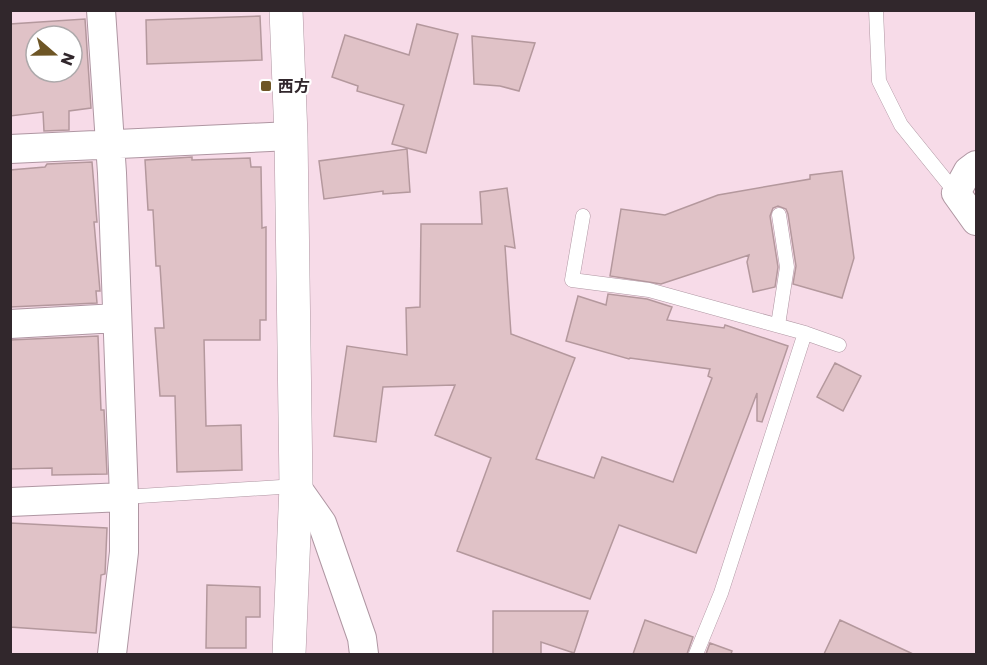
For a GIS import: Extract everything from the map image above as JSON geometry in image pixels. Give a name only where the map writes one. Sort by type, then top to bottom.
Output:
[{"type":"street","points":[[101,10],[110,144],[124,496],[124,552],[112,654]]},
{"type":"street","points":[[286,10],[291,136],[297,486],[289,654]]},
{"type":"street","points":[[10,149],[291,136]]},
{"type":"street","points":[[976,165],[968,171],[956,193],[976,221]]},
{"type":"street","points":[[10,324],[117,318]]},
{"type":"street","points":[[297,486],[322,523],[362,638],[364,654]]},
{"type":"street","points":[[10,502],[124,496]]},
{"type":"lane","points":[[876,10],[879,81],[901,125],[956,193]]},
{"type":"lane","points":[[778,325],[787,267],[779,215]]},
{"type":"lane","points":[[583,216],[572,280],[649,290],[778,325],[838,345]]},
{"type":"lane","points":[[696,654],[721,593],[805,333]]},
{"type":"lane","points":[[124,496],[297,486]]},
{"type":"building","points":[[260,16],[262,60],[147,64],[146,20]]},
{"type":"building","points":[[85,19],[91,108],[69,111],[69,130],[44,131],[43,112],[10,116],[10,24]]},
{"type":"building","points":[[417,24],[458,34],[426,153],[392,144],[404,105],[357,91],[358,86],[332,77],[345,35],[409,55]]},
{"type":"building","points":[[472,36],[535,43],[519,91],[500,86],[474,84]]},
{"type":"building","points":[[407,149],[410,192],[383,194],[383,191],[324,199],[319,161]]},
{"type":"building","points":[[192,157],[192,160],[250,158],[251,167],[261,167],[262,228],[266,227],[266,320],[260,320],[260,340],[204,340],[206,426],[241,425],[242,470],[177,472],[175,396],[160,396],[155,328],[164,328],[160,266],[156,266],[153,210],[148,210],[145,160]]},
{"type":"building","points":[[92,162],[100,291],[96,291],[97,303],[10,307],[10,170],[45,167],[47,164]]},
{"type":"building","points":[[842,171],[854,258],[842,298],[793,284],[796,266],[788,214],[786,209],[778,206],[773,208],[770,216],[778,267],[775,287],[753,292],[747,262],[749,255],[661,284],[610,276],[621,209],[665,215],[718,195],[810,179],[810,175]]},
{"type":"building","points":[[507,188],[515,248],[505,246],[511,334],[575,358],[536,459],[594,478],[602,457],[673,482],[712,378],[708,376],[710,369],[629,359],[566,341],[578,296],[606,305],[608,294],[647,299],[672,307],[667,320],[724,328],[725,325],[788,346],[762,422],[757,421],[757,393],[696,553],[619,525],[590,599],[457,551],[491,458],[435,435],[455,385],[383,387],[376,442],[334,436],[347,346],[407,355],[406,308],[420,307],[421,224],[482,224],[480,192]]},
{"type":"building","points":[[98,336],[101,410],[104,410],[107,474],[52,475],[52,468],[10,469],[10,340]]},
{"type":"building","points":[[835,363],[861,376],[843,411],[817,397]]},
{"type":"building","points":[[10,523],[107,528],[105,574],[101,575],[96,633],[10,627]]},
{"type":"building","points":[[207,585],[260,587],[260,617],[246,617],[246,648],[206,648]]},
{"type":"building","points":[[493,611],[588,611],[574,653],[541,642],[541,654],[493,654]]},
{"type":"building","points":[[645,620],[693,637],[687,654],[633,654]]},
{"type":"building","points":[[840,620],[913,654],[824,654]]},
{"type":"building","points":[[710,643],[732,651],[731,654],[706,654]]},
{"type":"place","name":"西方","points":[[266,86]]}]
